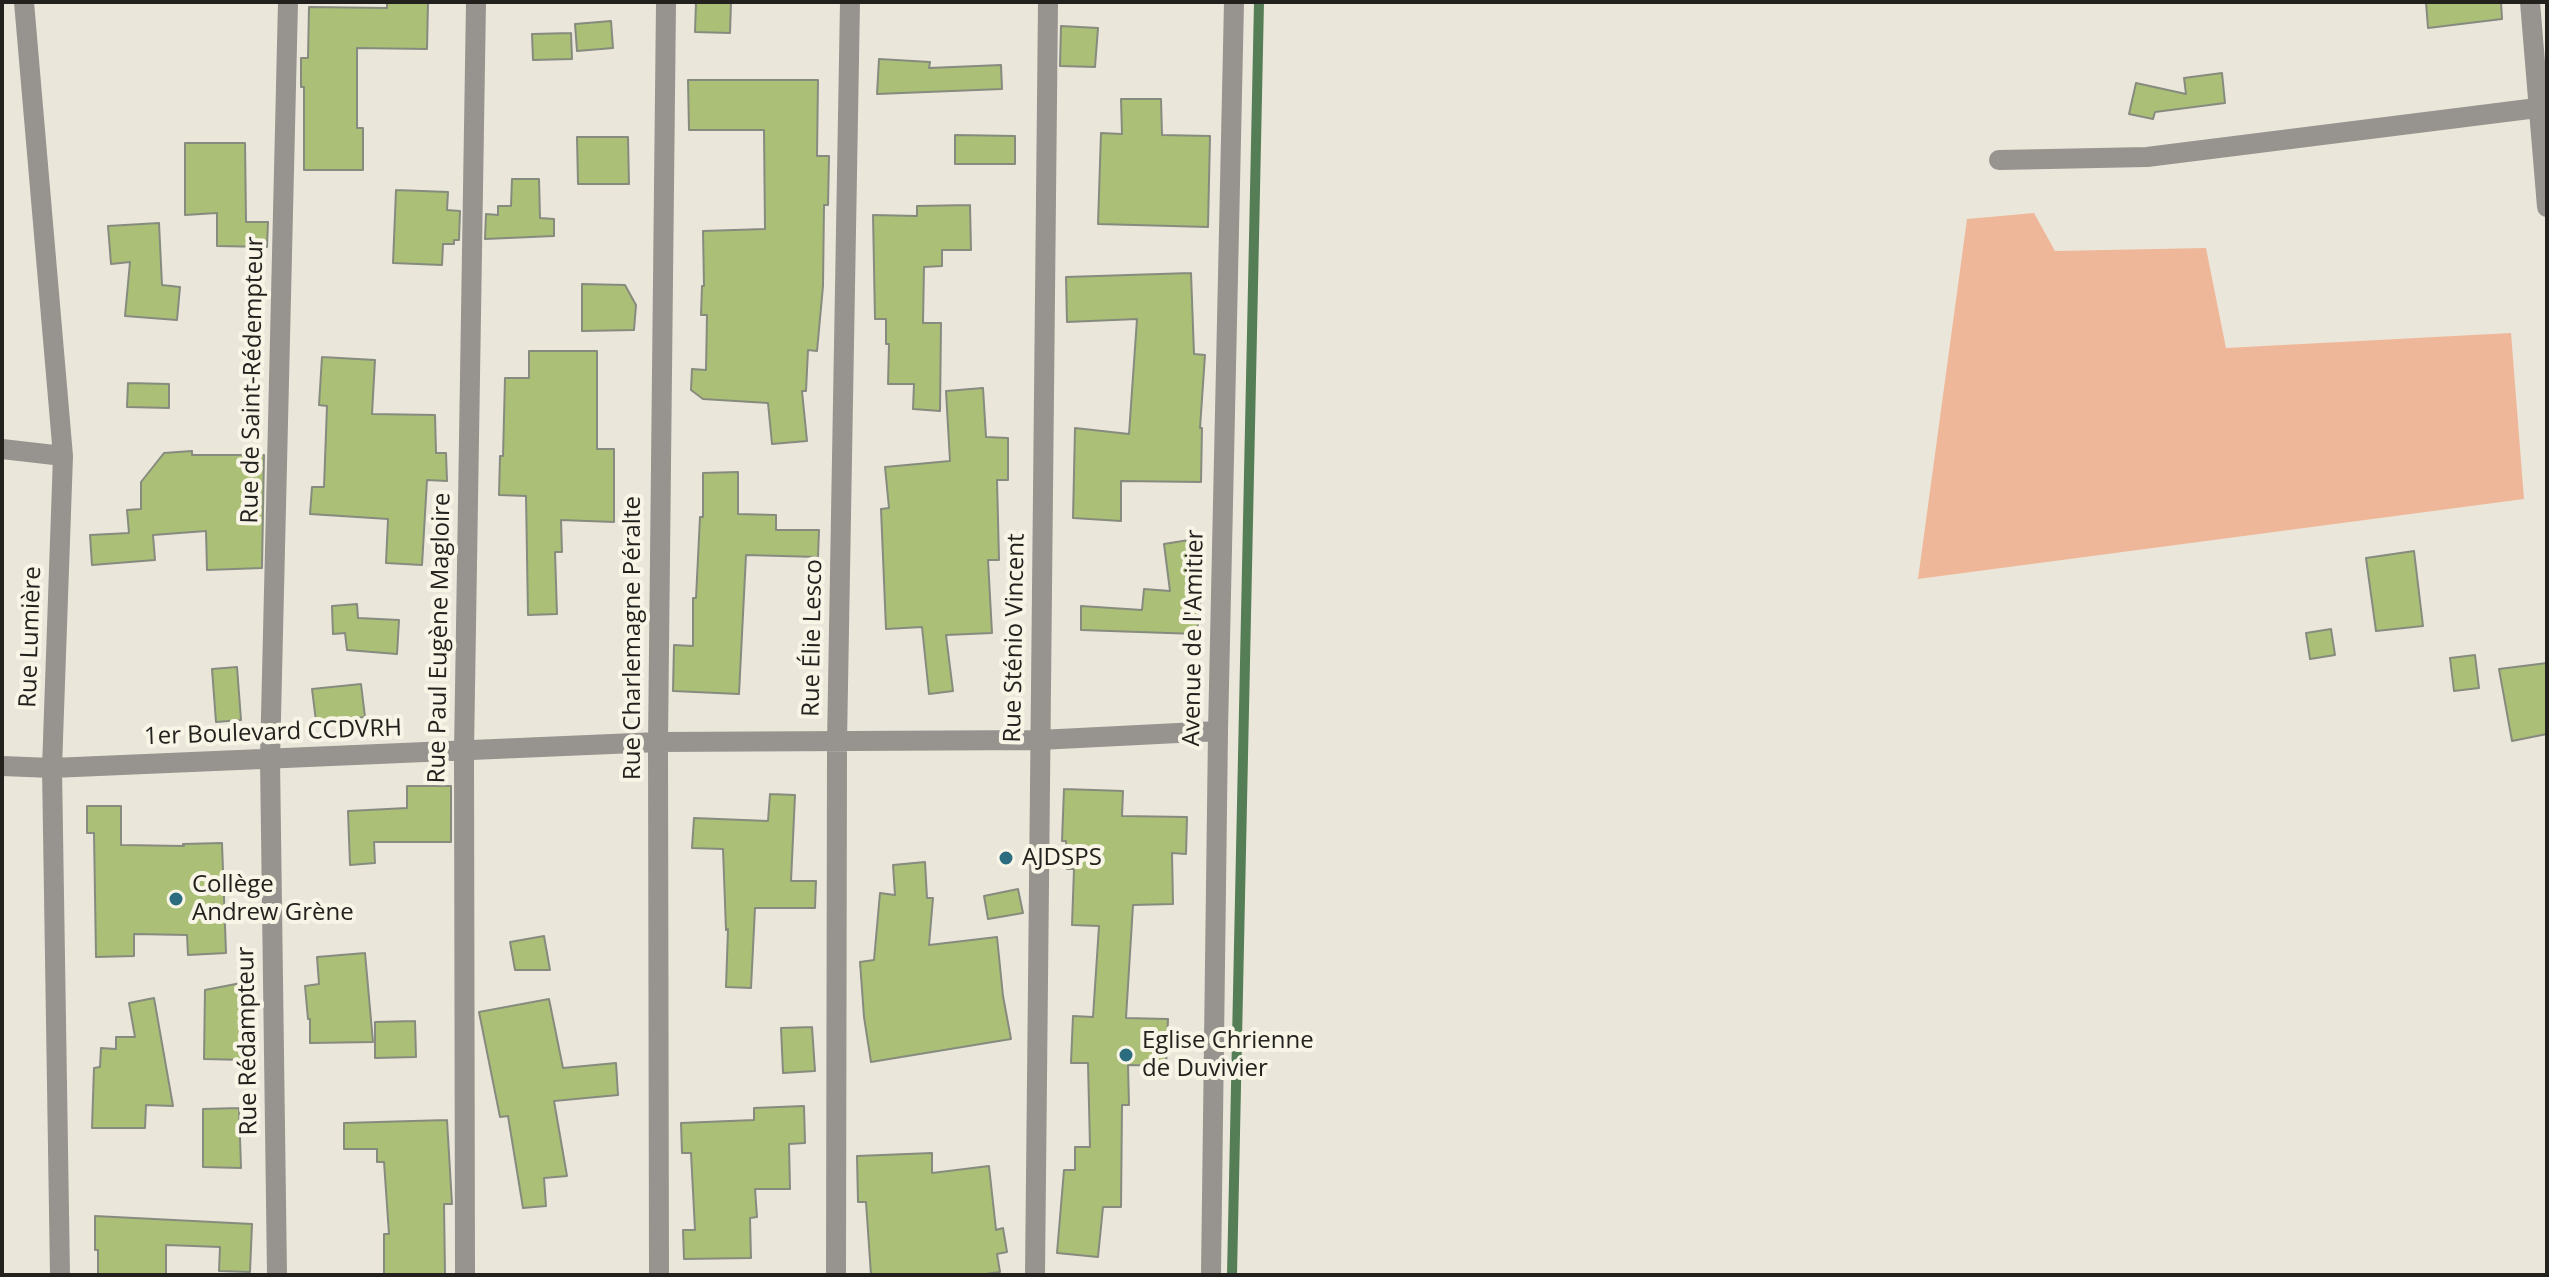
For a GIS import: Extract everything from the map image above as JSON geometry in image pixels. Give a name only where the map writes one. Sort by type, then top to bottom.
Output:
[{"type":"street","name":"Rue Lumière","points":[[24,2],[63,456],[52,768],[60,1275]]},
{"type":"street","name":"Rue de Saint-Rédempteur","points":[[270,759],[288,2]]},
{"type":"street","name":"Rue Paul Eugène Magloire","points":[[465,1275],[464,751],[476,2]]},
{"type":"street","name":"Rue Charlemagne Péralte","points":[[659,1275],[658,742],[666,2]]},
{"type":"street","name":"Rue Élie Lesco","points":[[836,1275],[837,743],[850,2]]},
{"type":"street","name":"Rue Sténio Vincent","points":[[1035,1275],[1048,2]]},
{"type":"street","name":"Avenue de l'Amitier","points":[[1211,1275],[1218,731],[1234,2]]},
{"type":"street","points":[[2530,2],[2547,207]]},
{"type":"street","points":[[1999,160],[2147,157],[2537,108]]},
{"type":"street","points":[[2,449],[63,456]]},
{"type":"street","name":"1er Boulevard CCDVRH","points":[[2,766],[52,768],[658,742],[1039,740],[1218,731]]},
{"type":"street","name":"Rue Rédampteur","points":[[270,759],[277,1275]]},
{"type":"shaded area","points":[[2034,213],[2055,251],[2206,248],[2226,348],[2511,333],[2524,499],[1918,579],[1967,219]]},
{"type":"building","points":[[387,2],[428,2],[427,49],[357,48],[357,128],[363,128],[363,170],[304,170],[301,58],[308,58],[309,7],[387,8]]},
{"type":"building","points":[[696,2],[731,2],[730,33],[695,32]]},
{"type":"building","points":[[2426,2],[2501,2],[2502,19],[2428,28]]},
{"type":"building","points":[[611,21],[613,48],[577,51],[575,24]]},
{"type":"building","points":[[1061,26],[1098,28],[1095,67],[1060,66]]},
{"type":"building","points":[[571,33],[572,59],[533,60],[532,34]]},
{"type":"building","points":[[879,59],[930,62],[929,68],[1001,65],[1002,89],[877,94]]},
{"type":"building","points":[[2222,73],[2225,103],[2155,112],[2153,119],[2129,114],[2136,83],[2186,94],[2184,78]]},
{"type":"building","points":[[688,80],[818,80],[817,156],[829,156],[828,205],[824,205],[823,286],[817,351],[808,350],[806,391],[802,391],[807,441],[772,444],[768,403],[703,399],[691,390],[692,369],[706,370],[707,315],[701,315],[703,231],[765,229],[764,130],[689,130]]},
{"type":"building","points":[[1121,99],[1161,99],[1162,135],[1210,136],[1208,227],[1098,224],[1101,133],[1122,134]]},
{"type":"building","points":[[955,135],[1015,136],[1015,164],[955,164]]},
{"type":"building","points":[[577,137],[628,137],[629,184],[578,184]]},
{"type":"building","points":[[185,143],[245,143],[246,222],[268,222],[267,247],[217,246],[217,213],[185,215]]},
{"type":"building","points":[[512,179],[539,179],[540,218],[554,219],[554,236],[485,239],[486,214],[498,215],[498,206],[511,206]]},
{"type":"building","points":[[396,190],[448,192],[447,210],[460,211],[459,240],[454,240],[454,244],[443,244],[442,265],[393,263]]},
{"type":"building","points":[[970,205],[971,250],[942,250],[942,266],[924,267],[923,323],[941,323],[940,411],[913,409],[914,384],[888,384],[886,319],[875,319],[873,215],[917,216],[917,206]]},
{"type":"building","points":[[159,223],[162,285],[180,287],[177,320],[125,316],[130,262],[111,264],[108,226]]},
{"type":"building","points":[[1191,273],[1194,354],[1205,355],[1200,428],[1201,482],[1121,481],[1121,521],[1073,518],[1075,428],[1129,434],[1137,319],[1067,322],[1066,277]]},
{"type":"building","points":[[582,284],[625,285],[636,305],[634,330],[582,331]]},
{"type":"building","points":[[529,351],[597,351],[597,449],[614,449],[614,522],[561,520],[562,552],[555,552],[557,614],[528,615],[526,496],[499,495],[505,378],[529,378]]},
{"type":"building","points":[[322,357],[375,360],[372,414],[435,415],[436,453],[446,453],[447,481],[427,480],[422,565],[386,563],[388,519],[310,514],[312,487],[324,487],[327,406],[319,405]]},
{"type":"building","points":[[128,383],[169,384],[169,408],[127,407]]},
{"type":"building","points":[[983,388],[986,437],[1008,438],[1008,480],[997,480],[999,560],[988,560],[992,633],[946,635],[953,691],[929,694],[922,627],[886,629],[881,509],[889,508],[885,467],[950,461],[946,391]]},
{"type":"building","points":[[192,451],[192,455],[264,455],[262,568],[207,570],[206,531],[153,535],[155,560],[92,565],[90,535],[129,533],[127,510],[141,509],[141,482],[164,453]]},
{"type":"building","points":[[738,472],[738,514],[776,515],[776,530],[819,530],[818,557],[746,555],[739,694],[673,691],[674,645],[693,646],[693,598],[696,598],[700,517],[703,517],[703,473]]},
{"type":"building","points":[[1195,539],[1201,585],[1197,634],[1081,630],[1081,606],[1142,610],[1144,589],[1170,591],[1164,544]]},
{"type":"building","points":[[2414,551],[2423,626],[2376,631],[2366,558]]},
{"type":"building","points":[[357,604],[358,618],[399,620],[397,654],[347,650],[345,633],[333,634],[332,606]]},
{"type":"building","points":[[2331,629],[2335,655],[2310,659],[2306,633]]},
{"type":"building","points":[[2475,655],[2479,688],[2454,691],[2450,658]]},
{"type":"building","points":[[2547,663],[2547,734],[2512,741],[2499,669]]},
{"type":"building","points":[[237,667],[241,720],[216,722],[212,669]]},
{"type":"building","points":[[361,684],[365,717],[316,721],[312,689]]},
{"type":"building","points":[[407,786],[451,786],[451,842],[374,842],[375,863],[350,865],[348,811],[407,808]]},
{"type":"building","points":[[1064,789],[1123,791],[1122,816],[1187,817],[1186,854],[1172,853],[1173,904],[1133,905],[1126,1018],[1168,1019],[1166,1066],[1128,1065],[1129,1105],[1122,1105],[1121,1207],[1103,1207],[1098,1257],[1057,1253],[1064,1170],[1075,1170],[1075,1147],[1090,1147],[1088,1063],[1071,1063],[1073,1016],[1093,1017],[1099,926],[1072,925],[1074,869],[1067,869],[1066,841],[1062,841]]},
{"type":"building","points":[[770,794],[795,795],[791,881],[816,881],[815,908],[755,908],[751,988],[726,987],[728,929],[723,849],[692,848],[694,818],[768,821]]},
{"type":"building","points":[[87,806],[121,806],[121,845],[222,843],[226,953],[188,955],[187,935],[134,934],[134,956],[96,957],[94,833],[87,833]]},
{"type":"building","points":[[925,862],[927,898],[933,898],[929,945],[997,937],[1011,1039],[871,1062],[860,962],[874,960],[880,893],[895,895],[893,865]]},
{"type":"building","points":[[1018,889],[1023,913],[988,919],[984,896]]},
{"type":"building","points":[[544,936],[550,970],[515,970],[510,942]]},
{"type":"building","points":[[365,953],[373,1042],[310,1043],[305,986],[319,984],[317,957]]},
{"type":"building","points":[[246,982],[246,1060],[204,1059],[205,990]]},
{"type":"building","points":[[154,998],[173,1106],[146,1105],[145,1128],[92,1128],[94,1068],[100,1067],[101,1048],[116,1049],[116,1037],[135,1037],[129,1003]]},
{"type":"building","points":[[549,999],[563,1068],[616,1063],[618,1095],[554,1101],[567,1176],[544,1178],[546,1206],[523,1208],[508,1116],[500,1117],[479,1012]]},
{"type":"building","points":[[415,1021],[416,1057],[375,1058],[375,1022]]},
{"type":"building","points":[[812,1027],[815,1071],[783,1073],[781,1028]]},
{"type":"building","points":[[804,1106],[805,1143],[789,1144],[790,1189],[755,1189],[757,1217],[750,1218],[751,1258],[684,1259],[683,1230],[695,1230],[691,1153],[682,1153],[681,1123],[754,1120],[754,1108]]},
{"type":"building","points":[[239,1108],[241,1168],[203,1167],[203,1109]]},
{"type":"building","points":[[447,1120],[452,1204],[444,1204],[445,1275],[384,1275],[384,1234],[389,1234],[384,1162],[377,1162],[377,1149],[344,1149],[344,1123]]},
{"type":"building","points":[[932,1153],[932,1173],[989,1166],[996,1230],[1003,1228],[1007,1252],[997,1254],[1000,1272],[978,1275],[871,1275],[866,1202],[858,1202],[857,1156]]},
{"type":"building","points":[[95,1216],[252,1224],[250,1272],[219,1271],[220,1247],[166,1245],[166,1275],[98,1275]]},
{"type":"waterway","points":[[1232,1275],[1259,2]]},
{"type":"place","name":"AJDSPS","points":[[1006,858]]},
{"type":"place","name":"Collège Andrew Grène","points":[[176,899]]},
{"type":"place","name":"Eglise Chrienne de Duvivier","points":[[1126,1055]]}]
